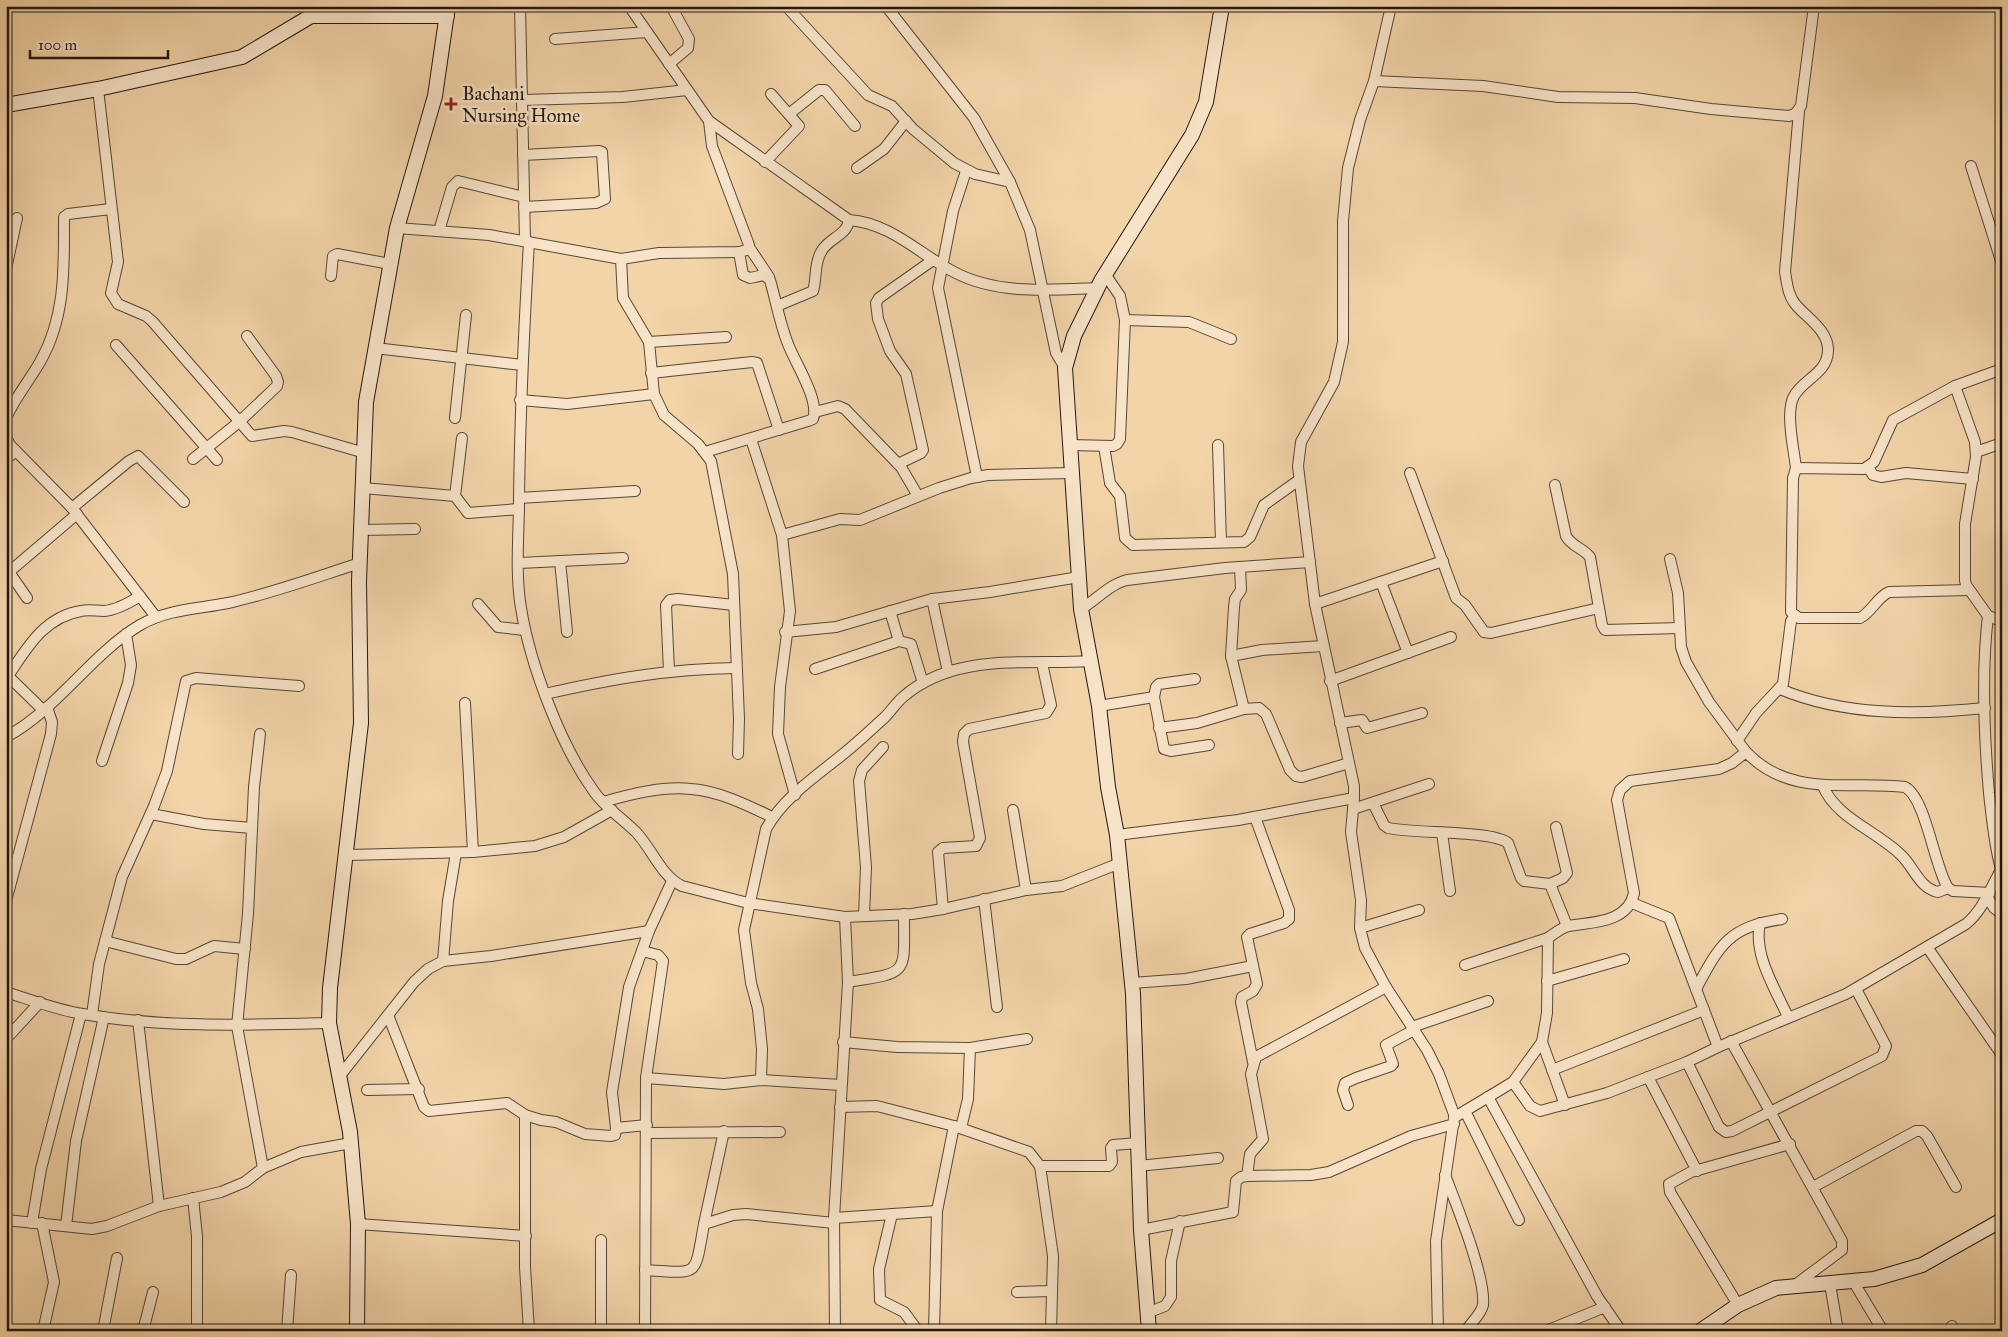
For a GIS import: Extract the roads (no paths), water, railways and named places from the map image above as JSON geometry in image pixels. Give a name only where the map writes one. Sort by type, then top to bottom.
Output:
[{"type":"street","points":[[520,6],[524,202],[527,242],[520,400],[520,606],[525,630],[545,694],[568,748],[593,792],[646,842],[672,881],[682,886],[748,903],[845,917],[943,910],[1026,890],[1062,886],[1120,863]]},
{"type":"street","points":[[629,6],[708,122],[850,220],[871,223],[903,239],[937,263],[977,282],[1042,290],[1098,288]]},
{"type":"street","points":[[669,64],[688,48],[689,39],[671,6]]},
{"type":"street","points":[[786,6],[868,95],[892,106],[913,130],[966,170],[1010,182]]},
{"type":"street","points":[[886,6],[974,118],[1010,182],[1030,230],[1056,353],[1065,368]]},
{"type":"street","points":[[1149,1331],[1141,1230],[1132,983],[1117,835],[1108,787],[1099,706],[1081,609],[1065,368],[1074,336],[1105,274],[1192,135],[1206,102],[1222,6]]},
{"type":"street","points":[[1391,6],[1374,81],[1360,120],[1348,168],[1344,221],[1343,342],[1334,382],[1301,442],[1298,466],[1315,604],[1349,763],[1354,798],[1351,832],[1361,900],[1360,928],[1365,948],[1386,987],[1439,1074],[1454,1121],[1436,1241],[1438,1331]]},
{"type":"street","points":[[1814,6],[1799,111],[1786,272],[1788,287],[1795,304],[1811,319],[1826,340],[1828,351],[1822,369],[1798,390],[1790,406],[1796,468],[1793,478],[1791,612],[1795,616],[1860,618],[1880,598],[1889,592],[1969,590]]},
{"type":"street","points":[[6,105],[98,89],[242,57],[311,16],[448,11],[434,96],[397,228],[366,402],[360,563],[361,723],[330,988],[329,1024],[351,1143],[358,1224],[357,1331]]},
{"type":"street","points":[[555,38],[647,32]]},
{"type":"street","points":[[1374,81],[1483,86],[1558,97],[1635,98],[1711,109],[1789,116],[1799,111]]},
{"type":"street","points":[[98,89],[118,262],[111,294],[115,301],[152,321],[252,436],[284,431],[292,432],[365,453]]},
{"type":"street","points":[[523,100],[623,97],[687,90]]},
{"type":"street","points":[[789,114],[819,90],[825,90],[855,126]]},
{"type":"street","points":[[766,162],[798,130],[799,123],[771,94]]},
{"type":"street","points":[[857,168],[884,149],[906,121]]},
{"type":"street","points":[[705,452],[813,419],[815,412],[804,378],[788,343],[768,277],[749,248],[712,146],[708,122]]},
{"type":"street","points":[[439,231],[452,187],[458,181],[524,202],[596,203],[605,199],[602,152],[523,155]]},
{"type":"street","points":[[1971,166],[2002,264]]},
{"type":"street","points":[[966,170],[937,263],[938,288],[977,477]]},
{"type":"street","points":[[6,418],[41,361],[54,332],[62,297],[64,217],[68,214],[111,209]]},
{"type":"street","points":[[6,269],[17,218]]},
{"type":"street","points":[[777,306],[813,291],[820,253],[824,247],[843,233],[849,226],[850,220]]},
{"type":"street","points":[[397,228],[489,235],[621,259],[659,253],[739,252],[749,248]]},
{"type":"street","points":[[739,252],[743,275],[746,278],[764,275],[768,277]]},
{"type":"street","points":[[331,276],[333,256],[337,254],[390,264]]},
{"type":"street","points":[[621,259],[623,298],[649,342],[652,354],[651,373],[654,394],[664,415],[705,452],[711,461],[732,574],[739,719],[738,754]]},
{"type":"street","points":[[898,464],[921,453],[923,450],[906,374],[890,351],[878,319],[876,303],[879,298],[937,263]]},
{"type":"street","points":[[1070,445],[1104,446],[1117,444],[1120,439],[1125,320],[1120,296],[1105,274]]},
{"type":"street","points":[[455,418],[466,315]]},
{"type":"street","points":[[1125,320],[1189,322],[1231,339]]},
{"type":"street","points":[[193,460],[239,422],[278,382],[247,336]]},
{"type":"street","points":[[649,342],[726,337]]},
{"type":"street","points":[[116,345],[217,460]]},
{"type":"street","points":[[375,348],[522,365]]},
{"type":"street","points":[[651,373],[757,363],[779,430]]},
{"type":"street","points":[[1796,468],[1864,469],[1874,462],[1893,420],[1955,386],[2002,368]]},
{"type":"street","points":[[1955,386],[1964,406],[1976,452],[1965,524],[1965,580],[1969,590],[1988,616],[2002,621]]},
{"type":"street","points":[[520,400],[567,404],[654,394]]},
{"type":"street","points":[[815,412],[841,406],[898,464],[918,496]]},
{"type":"street","points":[[6,437],[16,451],[75,511],[156,617]]},
{"type":"street","points":[[462,438],[455,496],[468,513],[519,504],[635,491]]},
{"type":"street","points":[[751,439],[782,535],[790,611],[785,632],[778,734],[795,795]]},
{"type":"street","points":[[1976,452],[2002,443]]},
{"type":"street","points":[[1218,445],[1221,542]]},
{"type":"street","points":[[1104,446],[1110,483],[1119,493],[1125,538],[1130,544],[1244,542],[1248,540],[1264,505],[1299,480]]},
{"type":"street","points":[[6,459],[16,451]]},
{"type":"street","points":[[27,598],[9,572],[129,460],[138,456],[184,502]]},
{"type":"street","points":[[1868,467],[1873,475],[1881,477],[1906,473],[1973,479]]},
{"type":"street","points":[[782,535],[840,519],[860,520],[918,496],[977,477],[1072,473]]},
{"type":"street","points":[[1410,473],[1456,598],[1465,605],[1481,630],[1487,634],[1599,608]]},
{"type":"street","points":[[1555,484],[1566,536],[1568,540],[1586,551],[1590,557],[1602,625],[1605,630],[1680,628]]},
{"type":"street","points":[[363,488],[455,496]]},
{"type":"street","points":[[361,530],[415,529]]},
{"type":"street","points":[[519,564],[623,558]]},
{"type":"street","points":[[1670,559],[1678,593],[1681,647],[1686,662],[1709,702],[1746,752],[1758,764],[1773,774],[1823,786],[1899,787],[1911,790],[1948,888],[1953,891],[1989,895]]},
{"type":"street","points":[[560,561],[567,632]]},
{"type":"street","points":[[1315,604],[1443,561]]},
{"type":"street","points":[[1081,609],[1097,600],[1118,583],[1240,567],[1310,562]]},
{"type":"street","points":[[6,737],[45,709],[81,672],[126,634],[156,617],[188,608],[227,603],[360,563]]},
{"type":"street","points":[[1240,567],[1241,590],[1235,599],[1231,656],[1244,709]]},
{"type":"street","points":[[785,632],[836,627],[932,599],[990,592],[1079,577]]},
{"type":"street","points":[[1382,582],[1408,653]]},
{"type":"street","points":[[6,901],[51,734],[52,722],[45,709],[7,675],[38,634],[48,625],[82,610],[106,610],[123,606],[140,596]]},
{"type":"street","points":[[670,671],[666,605],[670,600],[678,599],[734,605]]},
{"type":"street","points":[[932,599],[948,672]]},
{"type":"street","points":[[478,604],[498,627],[525,630]]},
{"type":"street","points":[[890,611],[899,641]]},
{"type":"street","points":[[1737,741],[1756,713],[1780,689],[1791,621],[1795,616]]},
{"type":"street","points":[[1513,1082],[1530,1106],[1548,1110],[1607,1093],[1687,1062],[1731,1041],[1856,989],[1966,924],[1977,914],[1989,895],[2001,868],[1995,847],[1989,792],[1984,648],[1988,616]]},
{"type":"street","points":[[102,761],[128,683],[131,665],[126,634]]},
{"type":"street","points":[[1330,681],[1451,636]]},
{"type":"street","points":[[815,669],[899,641],[911,644],[923,684]]},
{"type":"street","points":[[1231,656],[1262,650],[1323,646]]},
{"type":"street","points":[[761,1080],[762,1049],[758,1009],[751,983],[744,930],[748,903],[766,829],[772,817],[784,803],[866,735],[903,697],[923,684],[948,672],[997,663],[1042,664],[1090,661]]},
{"type":"street","points":[[943,910],[938,852],[943,848],[976,846],[980,838],[963,742],[964,734],[969,729],[1046,713],[1051,705],[1042,664]]},
{"type":"street","points":[[545,694],[613,678],[670,671],[736,668]]},
{"type":"street","points":[[42,1331],[54,1282],[37,1223],[41,1169],[87,1015],[122,877],[151,814],[167,771],[186,681],[196,678],[299,686]]},
{"type":"street","points":[[1194,679],[1159,684],[1156,687],[1154,697],[1162,746],[1166,751],[1209,745]]},
{"type":"street","points":[[1780,689],[1824,704],[1874,710],[1909,713],[1985,708]]},
{"type":"street","points":[[1099,706],[1154,697]]},
{"type":"street","points":[[465,703],[473,852]]},
{"type":"street","points":[[1159,728],[1197,723],[1244,709],[1259,708],[1263,710],[1290,770],[1296,776],[1302,777],[1349,763]]},
{"type":"street","points":[[1340,723],[1362,720],[1368,728],[1422,713]]},
{"type":"street","points":[[260,734],[245,949],[237,1026],[262,1168]]},
{"type":"street","points":[[864,916],[866,867],[859,781],[862,770],[884,747]]},
{"type":"street","points":[[1465,965],[1548,938],[1567,926],[1598,924],[1626,909],[1632,903],[1634,894],[1617,800],[1620,790],[1630,781],[1719,769],[1732,763],[1746,752]]},
{"type":"street","points":[[1354,809],[1429,784]]},
{"type":"street","points":[[1823,786],[1830,800],[1901,855],[1927,888],[1938,892],[1948,888]]},
{"type":"street","points":[[603,802],[635,792],[692,789],[738,801],[772,817]]},
{"type":"street","points":[[1117,835],[1255,817],[1354,798]]},
{"type":"street","points":[[1373,803],[1384,825],[1388,828],[1485,836],[1505,840],[1524,881],[1550,884],[1563,878],[1567,873],[1556,827]]},
{"type":"street","points":[[346,855],[473,852],[548,843],[577,830],[612,810]]},
{"type":"street","points":[[1013,810],[1026,890]]},
{"type":"street","points":[[151,814],[204,824],[252,828]]},
{"type":"street","points":[[1247,1176],[1250,1154],[1263,1140],[1251,1074],[1253,1062],[1241,1002],[1242,997],[1256,988],[1247,937],[1250,934],[1284,923],[1289,919],[1289,910],[1255,817]]},
{"type":"street","points":[[1442,833],[1450,891]]},
{"type":"street","points":[[443,961],[448,901],[456,853]]},
{"type":"street","points":[[388,1015],[419,1089],[424,1107],[429,1110],[507,1103],[525,1115],[556,1122],[586,1134],[611,1136],[615,1134],[616,1128],[612,1092],[629,987],[649,931],[672,881]]},
{"type":"street","points":[[1550,884],[1567,926]]},
{"type":"street","points":[[1989,895],[1994,908],[2002,914]]},
{"type":"street","points":[[984,900],[997,1007]]},
{"type":"street","points":[[1632,903],[1669,918],[1718,1047]]},
{"type":"street","points":[[1360,928],[1419,910]]},
{"type":"street","points":[[848,982],[889,976],[901,967],[904,959],[904,914]]},
{"type":"street","points":[[835,1331],[834,1221],[848,982],[845,917]]},
{"type":"street","points":[[1696,989],[1708,966],[1728,940],[1739,930],[1760,923],[1782,919]]},
{"type":"street","points":[[1760,923],[1758,933],[1760,951],[1788,1017]]},
{"type":"street","points":[[339,1077],[414,982],[428,969],[443,961],[491,956],[649,931]]},
{"type":"street","points":[[1141,1230],[1233,1212],[1236,1181],[1241,1177],[1311,1175],[1329,1172],[1411,1136],[1454,1121],[1465,1111],[1513,1082],[1542,1042],[1547,1013],[1548,938]]},
{"type":"street","points":[[105,941],[176,959],[186,959],[214,946],[245,949]]},
{"type":"street","points":[[1927,947],[2002,1055]]},
{"type":"street","points":[[642,951],[658,955],[664,960],[646,1078],[645,1331]]},
{"type":"street","points":[[1547,981],[1624,958]]},
{"type":"street","points":[[1132,983],[1186,979],[1253,966]]},
{"type":"street","points":[[1253,1062],[1256,1057],[1386,987]]},
{"type":"street","points":[[1687,1062],[1719,1127],[1726,1132],[1732,1131],[1882,1056],[1886,1046],[1856,989]]},
{"type":"street","points":[[6,992],[87,1015],[104,1017],[237,1026],[329,1024]]},
{"type":"street","points":[[1348,1105],[1344,1090],[1345,1083],[1393,1064],[1386,1045],[1413,1029],[1488,1001]]},
{"type":"street","points":[[6,1039],[40,1002]]},
{"type":"street","points":[[1552,1070],[1704,1010]]},
{"type":"street","points":[[66,1226],[76,1141],[104,1017]]},
{"type":"street","points":[[138,1020],[159,1206]]},
{"type":"street","points":[[843,1042],[897,1047],[970,1048],[1028,1039]]},
{"type":"street","points":[[1731,1041],[1790,1144],[1842,1241],[1842,1250],[1794,1286]]},
{"type":"street","points":[[1542,1042],[1565,1105]]},
{"type":"street","points":[[934,1331],[937,1211],[957,1127],[968,1099],[970,1048]]},
{"type":"street","points":[[1648,1077],[1696,1171]]},
{"type":"street","points":[[646,1078],[724,1084],[761,1080],[841,1085]]},
{"type":"street","points":[[367,1090],[419,1089]]},
{"type":"street","points":[[1488,1097],[1605,1307],[1621,1331]]},
{"type":"street","points":[[840,1106],[876,1106],[957,1127],[1029,1152],[1040,1166],[1053,1256],[1051,1331]]},
{"type":"street","points":[[1465,1111],[1519,1220]]},
{"type":"street","points":[[525,1115],[525,1267],[529,1331]]},
{"type":"street","points":[[616,1128],[780,1132]]},
{"type":"street","points":[[646,1270],[686,1272],[693,1270],[697,1263],[724,1131]]},
{"type":"street","points":[[1813,1187],[1916,1131],[1922,1131],[1927,1136],[1956,1187]]},
{"type":"street","points":[[6,1220],[92,1229],[107,1226],[159,1206],[221,1192],[245,1182],[262,1168],[301,1152],[351,1143]]},
{"type":"street","points":[[1040,1166],[1109,1166],[1112,1162],[1111,1148],[1113,1145],[1138,1143]]},
{"type":"street","points":[[1738,1306],[1668,1187],[1671,1182],[1696,1171],[1790,1144]]},
{"type":"street","points":[[1138,1166],[1218,1158]]},
{"type":"street","points":[[1445,1174],[1476,1266],[1483,1297],[1483,1307],[1466,1331]]},
{"type":"street","points":[[193,1198],[197,1236],[197,1331]]},
{"type":"street","points":[[704,1224],[746,1214],[834,1221],[937,1211]]},
{"type":"street","points":[[892,1214],[879,1269],[880,1300],[904,1312],[918,1331]]},
{"type":"street","points":[[1700,1331],[1738,1306],[1769,1291],[1794,1286],[1830,1284],[1895,1274],[1922,1265],[2002,1220]]},
{"type":"street","points":[[1147,1313],[1165,1306],[1171,1297],[1171,1262],[1180,1221]]},
{"type":"street","points":[[358,1224],[526,1236]]},
{"type":"street","points":[[601,1240],[601,1331]]},
{"type":"street","points":[[103,1331],[117,1258]]},
{"type":"street","points":[[287,1331],[291,1275]]},
{"type":"street","points":[[1853,1281],[1884,1331]]},
{"type":"street","points":[[1830,1284],[1838,1331]]},
{"type":"street","points":[[1017,1292],[1052,1291]]},
{"type":"street","points":[[143,1331],[153,1292]]},
{"type":"street","points":[[1546,1331],[1605,1307]]},
{"type":"place","name":"Bachani Nursing Home","points":[[451,104]]}]
